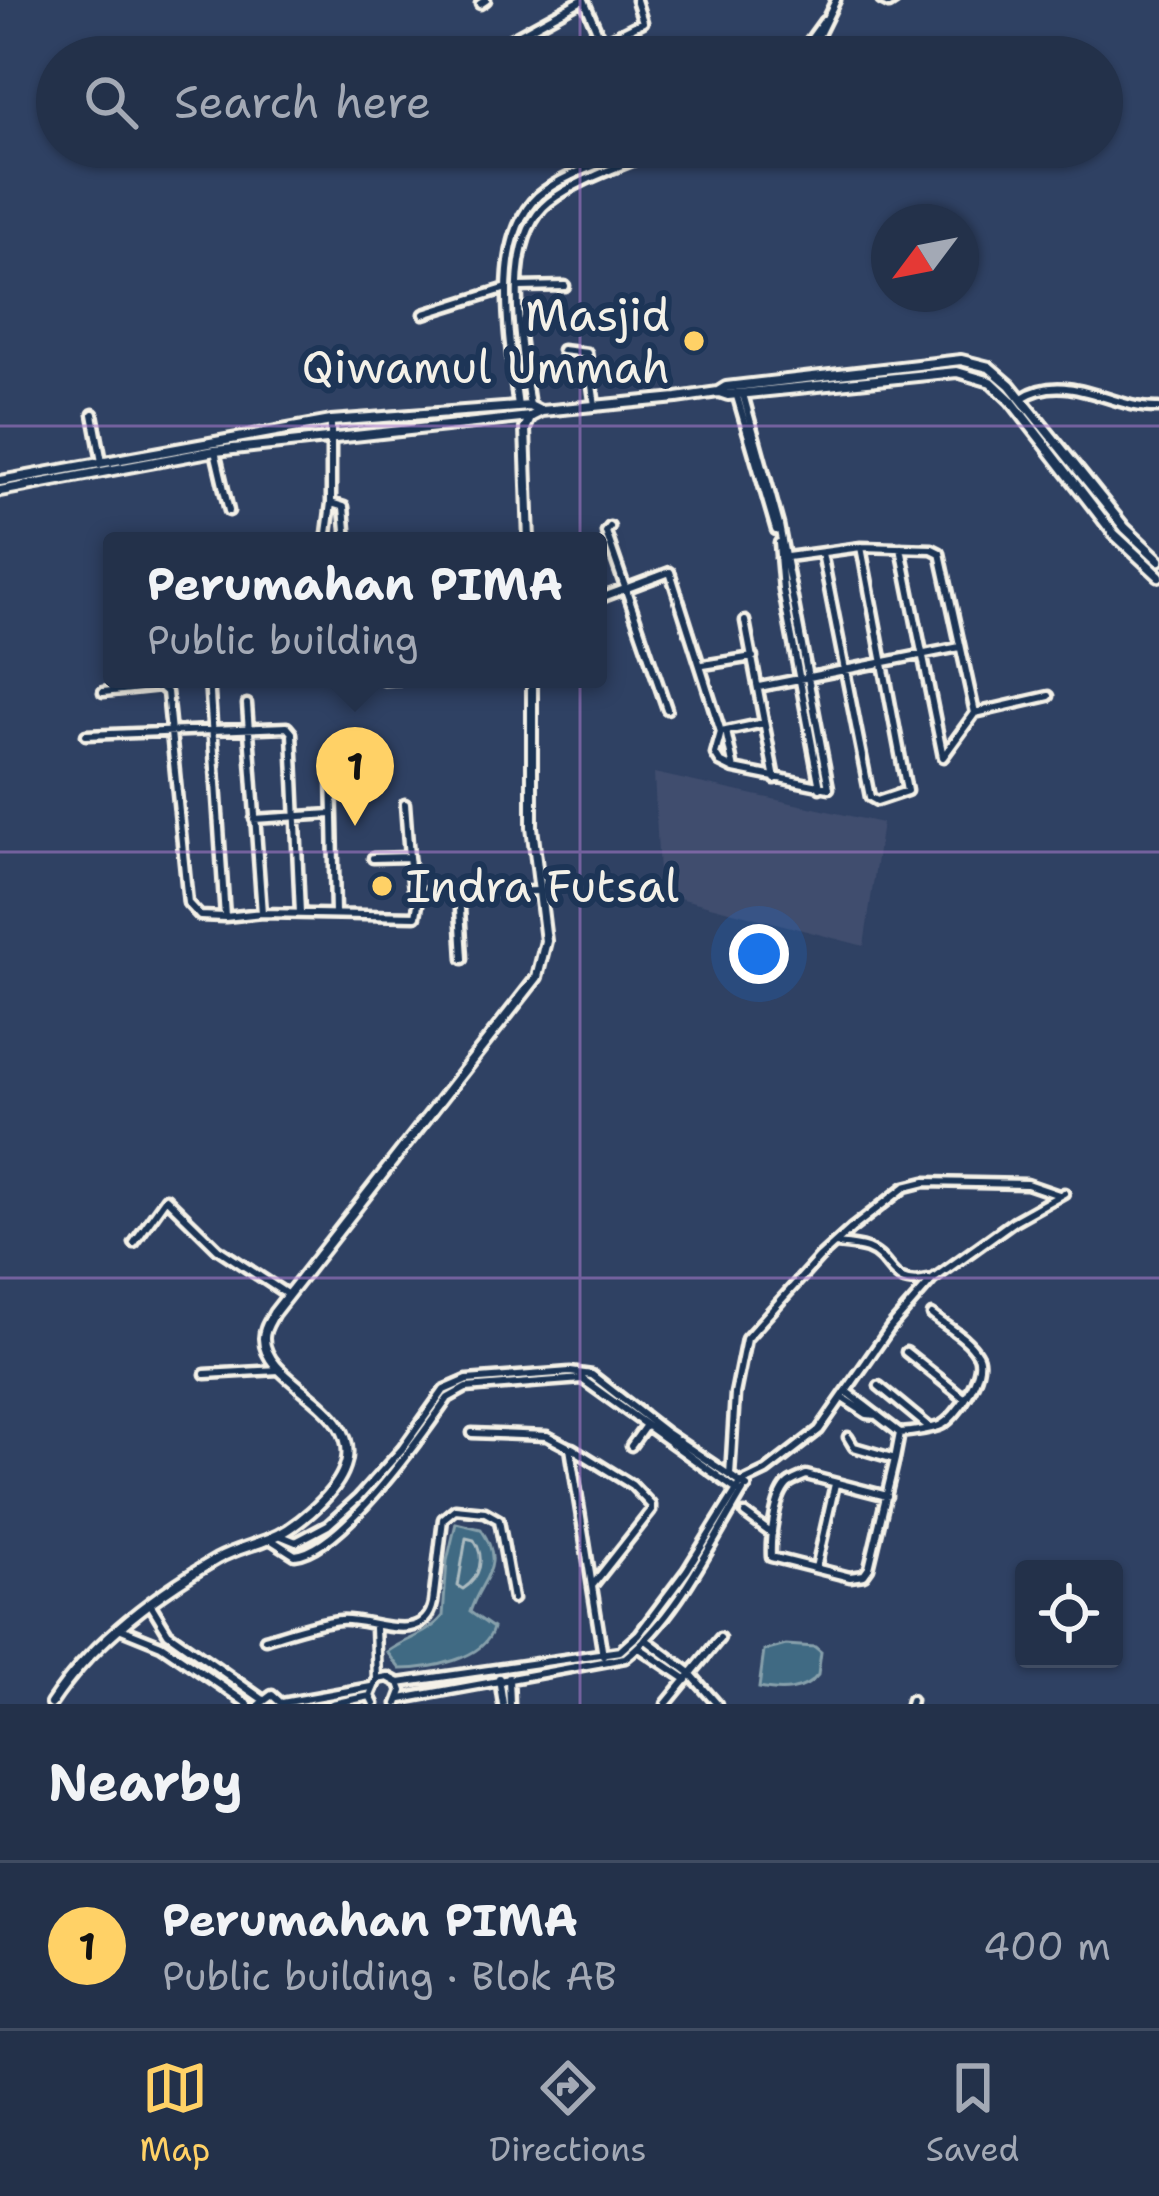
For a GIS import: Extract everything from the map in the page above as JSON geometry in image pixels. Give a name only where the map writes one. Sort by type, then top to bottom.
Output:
[{"type":"main road","points":[[739,390],[961,360],[989,367],[1022,398],[1106,504],[1159,560]]},
{"type":"main road","points":[[0,481],[331,421],[542,411],[739,390],[973,375],[1004,393],[1124,546],[1159,576]]},
{"type":"main road","points":[[524,412],[529,532]]},
{"type":"main road","points":[[0,490],[215,452],[524,412]]},
{"type":"main road","points":[[116,460],[119,471]]},
{"type":"main road","points":[[1096,512],[1106,504]]},
{"type":"main road","points":[[51,1704],[87,1657],[119,1628],[221,1557],[274,1537],[338,1482],[348,1454],[337,1424],[267,1351],[264,1331],[529,991],[542,965],[546,941],[532,826],[532,688]]},
{"type":"street","points":[[517,36],[583,0],[600,36]]},
{"type":"street","points":[[608,36],[643,22],[636,0]]},
{"type":"street","points":[[818,36],[836,0]]},
{"type":"street","points":[[881,0],[889,4],[895,0]]},
{"type":"street","points":[[813,36],[825,20]]},
{"type":"street","points":[[524,412],[507,288],[515,240],[534,201],[592,168]]},
{"type":"street","points":[[524,412],[519,286],[523,251],[535,217],[560,194],[619,168]]},
{"type":"street","points":[[424,314],[507,288],[565,286]]},
{"type":"street","points":[[562,350],[587,352],[595,405]]},
{"type":"street","points":[[1022,398],[1034,390],[1072,387],[1159,407]]},
{"type":"street","points":[[739,390],[783,557],[825,788],[734,769],[716,757],[714,748],[724,731],[766,722]]},
{"type":"street","points":[[93,414],[102,462]]},
{"type":"street","points":[[327,532],[331,421]]},
{"type":"street","points":[[215,452],[229,511]]},
{"type":"street","points":[[331,503],[344,507],[346,532]]},
{"type":"street","points":[[606,532],[610,526]]},
{"type":"street","points":[[607,535],[667,709]]},
{"type":"street","points":[[783,557],[861,547],[932,549],[941,555],[975,713]]},
{"type":"street","points":[[822,553],[870,797],[877,801],[907,791],[861,547]]},
{"type":"street","points":[[901,548],[943,757],[975,713],[1049,695]]},
{"type":"street","points":[[607,596],[670,572],[734,769]]},
{"type":"street","points":[[745,620],[775,779]]},
{"type":"street","points":[[759,686],[960,647]]},
{"type":"street","points":[[703,665],[753,657]]},
{"type":"street","points":[[103,692],[164,688],[188,903],[200,916],[416,916],[420,893]]},
{"type":"street","points":[[209,688],[225,917]]},
{"type":"street","points":[[247,704],[262,913]]},
{"type":"street","points":[[86,735],[284,726],[292,733],[300,913]]},
{"type":"street","points":[[332,770],[335,914]]},
{"type":"street","points":[[405,804],[413,889],[420,893],[541,891]]},
{"type":"street","points":[[254,819],[332,814]]},
{"type":"street","points":[[373,858],[410,856]]},
{"type":"street","points":[[459,892],[463,959]]},
{"type":"street","points":[[377,1679],[388,1677],[399,1683],[612,1662],[642,1637],[743,1486],[808,1441],[846,1396],[890,1328],[932,1280],[1014,1221],[1061,1194],[1027,1184],[925,1182],[905,1187],[883,1202],[835,1244],[746,1339],[734,1394],[728,1480]]},
{"type":"street","points":[[134,1244],[166,1198],[218,1249],[288,1295]]},
{"type":"street","points":[[835,1244],[873,1252],[905,1281],[932,1280]]},
{"type":"street","points":[[846,1396],[900,1433],[949,1420],[980,1374],[980,1358],[932,1316]]},
{"type":"street","points":[[906,1352],[964,1398]]},
{"type":"street","points":[[205,1374],[282,1369]]},
{"type":"street","points":[[274,1537],[296,1541],[319,1531],[366,1491],[444,1390],[467,1380],[585,1372],[728,1480]]},
{"type":"street","points":[[274,1537],[295,1555],[309,1552],[326,1539],[373,1498],[458,1390],[582,1378],[743,1486]]},
{"type":"street","points":[[879,1386],[930,1428]]},
{"type":"street","points":[[631,1446],[646,1425]]},
{"type":"street","points":[[472,1433],[548,1436],[632,1485],[651,1505],[592,1586]]},
{"type":"street","points":[[887,1496],[806,1475],[787,1485],[772,1534],[772,1559],[864,1575],[887,1496],[900,1433]]},
{"type":"street","points":[[848,1437],[854,1447],[895,1459]]},
{"type":"street","points":[[570,1448],[603,1656]]},
{"type":"street","points":[[816,1568],[835,1484]]},
{"type":"street","points":[[265,1639],[341,1620],[375,1628],[408,1627],[431,1614],[443,1519],[455,1509],[485,1512],[499,1520],[513,1599]]},
{"type":"street","points":[[745,1514],[772,1534]]},
{"type":"street","points":[[319,1531],[326,1539]]},
{"type":"street","points":[[151,1606],[169,1633],[261,1702],[272,1695],[282,1704],[371,1696]]},
{"type":"street","points":[[119,1628],[161,1645],[248,1704]]},
{"type":"street","points":[[371,1696],[377,1679],[375,1628]]},
{"type":"street","points":[[161,1645],[169,1633]]},
{"type":"street","points":[[642,1637],[686,1676]]},
{"type":"street","points":[[666,1704],[721,1638]]},
{"type":"street","points":[[399,1683],[399,1702],[504,1674],[613,1655],[635,1645]]},
{"type":"street","points":[[635,1645],[696,1683],[717,1704]]},
{"type":"street","points":[[504,1674],[506,1704]]},
{"type":"street","points":[[332,1704],[371,1696]]},
{"type":"shaded area","points":[[654,773],[882,823],[864,946],[660,893]]},
{"type":"water","points":[[456,1523],[481,1529],[488,1542],[492,1563],[470,1612],[493,1628],[488,1639],[467,1655],[400,1669],[387,1652],[443,1616],[447,1561]]},
{"type":"water","points":[[786,1645],[815,1647],[821,1652],[818,1675],[799,1688],[759,1688],[764,1651]]},
{"type":"place","name":"Masjid Qiwamul Ummah","points":[[694,341]]},
{"type":"place","name":"Perumahan PIMA","points":[[355,826]]},
{"type":"place","name":"Indra Futsal","points":[[382,886]]}]
